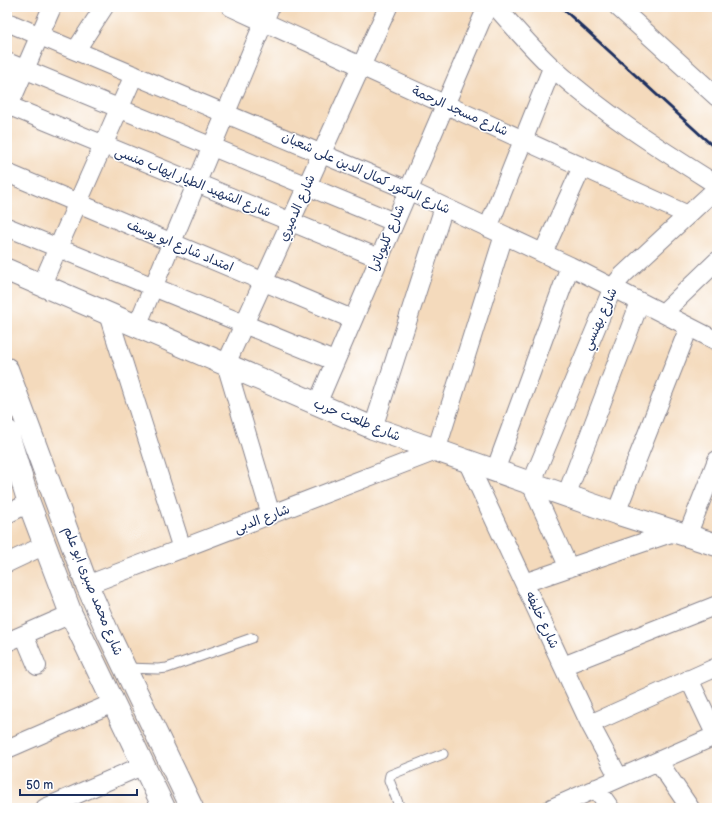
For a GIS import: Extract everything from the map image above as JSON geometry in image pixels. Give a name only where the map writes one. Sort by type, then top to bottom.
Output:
[{"type":"street","points":[[8,106],[38,35],[52,7]]},
{"type":"street","points":[[76,50],[104,7]]},
{"type":"street","name":"شارع مسجد الرحمة","points":[[231,7],[267,14],[361,66],[688,215]]},
{"type":"street","name":"شارع الدميري","points":[[226,364],[388,7]]},
{"type":"street","name":"شارع كليوباترا","points":[[316,404],[487,7]]},
{"type":"street","points":[[496,7],[552,68],[592,102],[648,142],[717,186]]},
{"type":"street","points":[[618,7],[717,96]]},
{"type":"street","points":[[138,326],[267,14]]},
{"type":"street","name":"شارع الدكتور كمال الدين على شعبان","points":[[7,22],[408,190],[570,266],[717,340]]},
{"type":"street","points":[[7,62],[394,222]]},
{"type":"street","points":[[436,450],[496,231],[524,140],[552,68]]},
{"type":"street","points":[[42,284],[134,75]]},
{"type":"street","name":"شارع الشهيد الطيار ايهاب منسى","points":[[8,106],[379,258]]},
{"type":"street","points":[[543,253],[582,167]]},
{"type":"street","name":"امتداد شارع ابو يوسف","points":[[7,173],[352,319]]},
{"type":"street","name":"شارع بهنسي","points":[[531,484],[613,287],[623,275],[717,186]]},
{"type":"street","points":[[373,428],[444,207]]},
{"type":"street","points":[[7,227],[334,361]]},
{"type":"street","points":[[663,313],[717,261]]},
{"type":"street","points":[[495,471],[570,266]]},
{"type":"street","name":"شارع طلعت حرب","points":[[7,270],[373,428],[566,496],[717,545]]},
{"type":"street","points":[[566,496],[640,302]]},
{"type":"street","points":[[108,314],[182,549]]},
{"type":"street","points":[[616,513],[689,327]]},
{"type":"street","points":[[226,364],[271,515]]},
{"type":"street","name":"شارع محمد صبرى ابو علم","points":[[7,369],[88,585],[124,668],[192,808]]},
{"type":"street","name":"شارع محمد صبرى ابو علم","points":[[7,432],[29,503],[71,614],[112,703],[144,765],[160,807]]},
{"type":"street","name":"شارع الدبى","points":[[88,585],[436,450]]},
{"type":"street","points":[[524,583],[681,534],[717,460]]},
{"type":"street","name":"شارع خليفه","points":[[467,461],[590,724],[619,778]]},
{"type":"street","points":[[531,484],[569,568]]},
{"type":"street","points":[[7,514],[29,503]]},
{"type":"street","points":[[7,563],[45,545]]},
{"type":"street","points":[[563,666],[717,605]]},
{"type":"street","points":[[7,642],[71,614]]},
{"type":"street","points":[[24,635],[37,666]]},
{"type":"street","points":[[590,724],[717,667]]},
{"type":"street","points":[[552,808],[716,735],[689,679]]},
{"type":"street","points":[[7,749],[112,703]]},
{"type":"street","points":[[658,761],[690,808]]},
{"type":"street","points":[[45,808],[144,765]]},
{"type":"street","points":[[596,788],[610,808]]},
{"type":"lane","points":[[124,668],[167,668],[252,638]]},
{"type":"lane","points":[[400,808],[389,780],[390,776],[443,754]]},
{"type":"railway","points":[[561,7],[717,150]]}]
